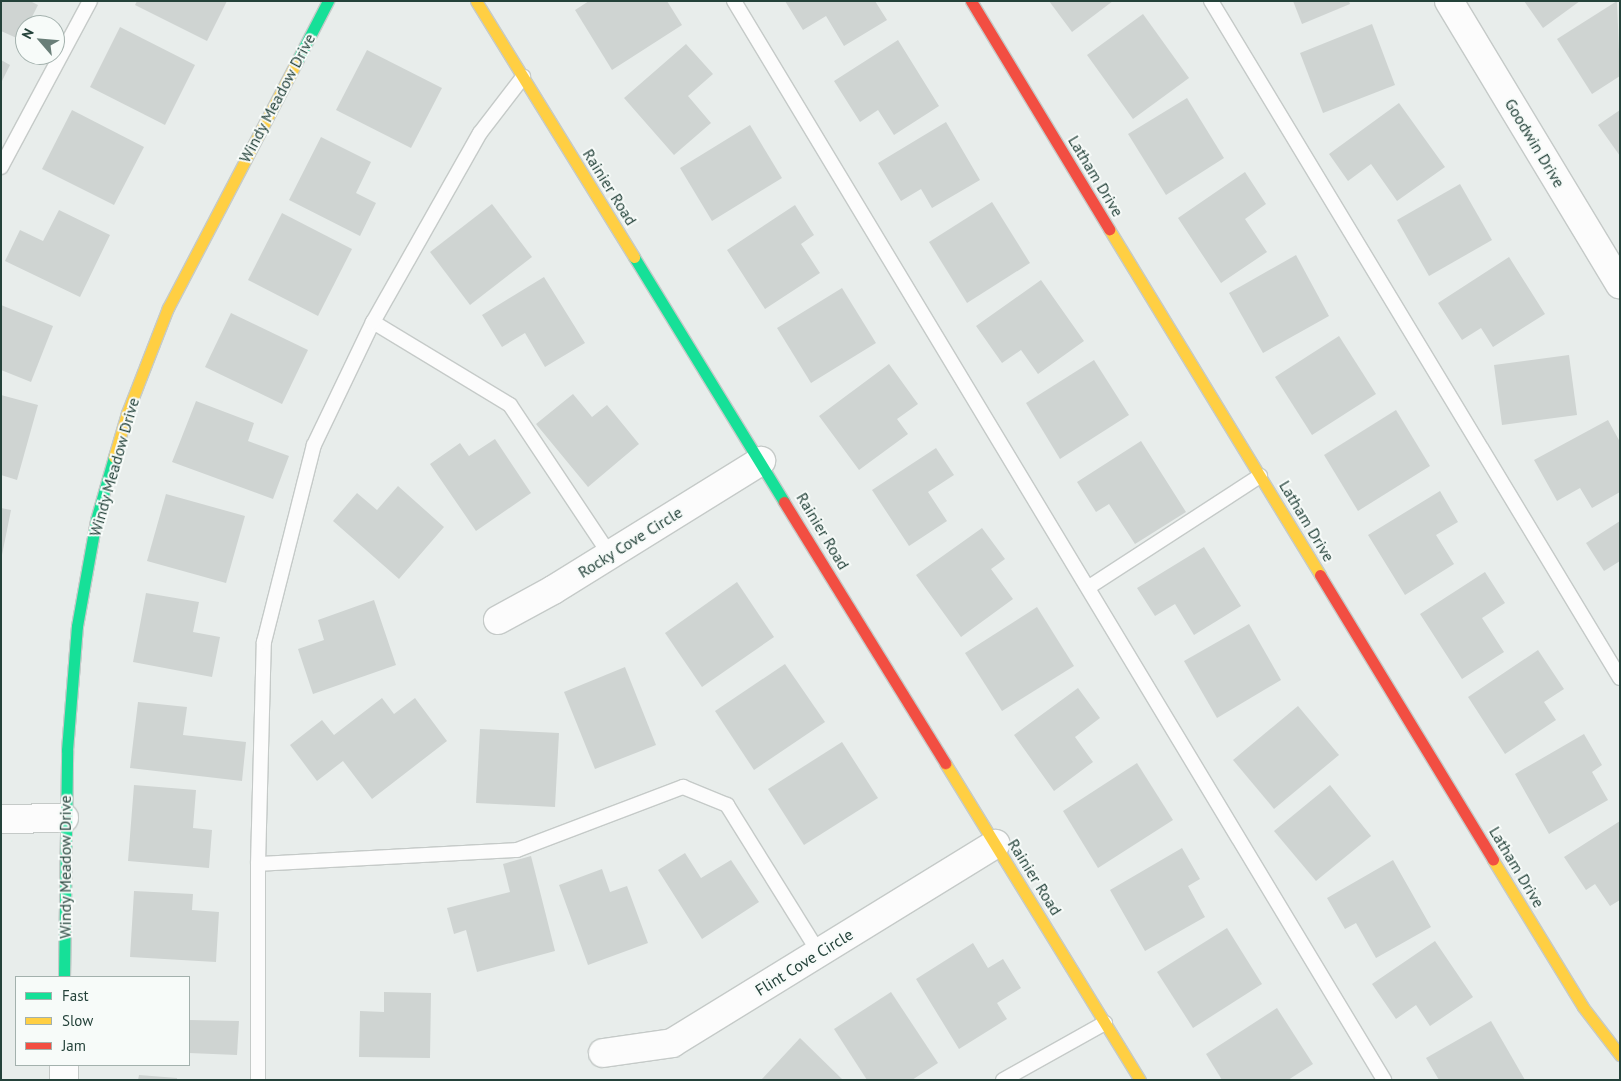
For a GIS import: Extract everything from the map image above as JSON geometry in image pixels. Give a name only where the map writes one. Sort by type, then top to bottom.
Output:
[{"type":"street","name":"Windy Meadow Drive","points":[[64,976],[64,818],[78,626],[96,520],[127,412],[168,308],[328,1]]},
{"type":"street","name":"Rainier Road","points":[[476,1],[761,461],[1140,1080]]},
{"type":"street","name":"Latham Drive","points":[[971,1],[1583,1007],[1620,1055]]},
{"type":"street","name":"Goodwin Drive","points":[[1449,1],[1620,284]]},
{"type":"street","name":"Rocky Cove Circle","points":[[498,620],[610,555],[761,461]]},
{"type":"street","points":[[1,819],[64,818]]},
{"type":"street","name":"Flint Cove Circle","points":[[603,1053],[672,1044],[996,844]]},
{"type":"street","points":[[64,1066],[64,1080]]},
{"type":"lane","points":[[1,167],[90,1]]},
{"type":"lane","points":[[734,1],[1089,587],[1384,1080]]},
{"type":"lane","points":[[1210,1],[1620,678]]},
{"type":"lane","points":[[258,1080],[258,864],[264,642],[314,445],[373,322],[480,133],[523,77]]},
{"type":"lane","points":[[373,322],[510,405],[610,555]]},
{"type":"lane","points":[[1089,587],[1260,476]]},
{"type":"lane","points":[[258,864],[517,850],[683,787],[727,805],[819,953]]},
{"type":"lane","points":[[1003,1080],[1105,1022]]},
{"type":"building","points":[[1,1],[30,1],[38,5],[33,15],[15,15],[15,37],[1,31]]},
{"type":"building","points":[[137,1],[227,1],[207,41],[135,5]]},
{"type":"building","points":[[589,1],[667,1],[682,25],[612,70],[575,10]]},
{"type":"building","points":[[785,1],[875,1],[887,20],[844,46],[826,16],[803,30]]},
{"type":"building","points":[[1049,1],[1113,1],[1072,32]]},
{"type":"building","points":[[1293,1],[1349,1],[1350,4],[1302,24]]},
{"type":"building","points":[[1524,1],[1580,1],[1543,28]]},
{"type":"building","points":[[1617,1],[1620,76],[1592,94],[1557,39]]},
{"type":"building","points":[[1143,14],[1189,78],[1133,119],[1087,55]]},
{"type":"building","points":[[1372,24],[1395,85],[1323,113],[1300,53]]},
{"type":"building","points":[[120,27],[195,65],[165,125],[90,87]]},
{"type":"building","points":[[898,40],[939,106],[894,135],[878,110],[860,122],[834,81]]},
{"type":"building","points":[[686,44],[713,74],[688,96],[711,123],[674,155],[624,98]]},
{"type":"building","points":[[367,50],[442,88],[411,148],[336,110]]},
{"type":"building","points":[[1,60],[10,65],[1,83]]},
{"type":"building","points":[[1187,98],[1224,158],[1166,195],[1128,134]]},
{"type":"building","points":[[1399,103],[1445,167],[1397,201],[1371,164],[1348,181],[1329,154]]},
{"type":"building","points":[[72,110],[144,147],[114,205],[42,169]]},
{"type":"building","points":[[1620,110],[1620,156],[1598,125]]},
{"type":"building","points":[[946,122],[980,180],[932,208],[921,189],[901,201],[878,163]]},
{"type":"building","points":[[750,125],[782,178],[712,221],[680,168]]},
{"type":"building","points":[[321,137],[371,162],[356,193],[376,203],[360,236],[289,200]]},
{"type":"building","points":[[1245,172],[1266,204],[1245,219],[1267,252],[1221,283],[1178,218]]},
{"type":"building","points":[[1460,184],[1492,240],[1429,276],[1397,220]]},
{"type":"building","points":[[992,202],[1030,263],[967,303],[929,242]]},
{"type":"building","points":[[492,204],[532,257],[470,305],[430,252]]},
{"type":"building","points":[[795,205],[814,235],[801,244],[820,273],[765,309],[727,250]]},
{"type":"building","points":[[59,210],[110,235],[80,297],[5,261],[20,230],[43,241]]},
{"type":"building","points":[[282,213],[352,249],[318,316],[248,280]]},
{"type":"building","points":[[1296,255],[1329,316],[1263,353],[1229,293]]},
{"type":"building","points":[[1509,257],[1545,314],[1493,347],[1481,328],[1462,340],[1438,303]]},
{"type":"building","points":[[544,277],[585,343],[545,367],[525,333],[502,347],[482,315]]},
{"type":"building","points":[[1041,280],[1084,341],[1038,374],[1021,350],[1002,363],[976,326]]},
{"type":"building","points":[[842,288],[876,343],[811,383],[777,328]]},
{"type":"building","points":[[1,305],[53,326],[31,382],[1,370]]},
{"type":"building","points":[[231,313],[308,350],[282,404],[205,367]]},
{"type":"building","points":[[1339,336],[1376,394],[1312,435],[1275,377]]},
{"type":"building","points":[[1569,355],[1577,415],[1502,425],[1494,365]]},
{"type":"building","points":[[1094,360],[1129,415],[1060,459],[1026,403]]},
{"type":"building","points":[[889,364],[918,404],[897,419],[908,434],[859,470],[819,416]]},
{"type":"building","points":[[573,394],[592,417],[607,405],[639,444],[588,487],[536,424]]},
{"type":"building","points":[[1,395],[38,405],[17,480],[1,475]]},
{"type":"building","points":[[196,401],[254,423],[248,441],[289,456],[273,499],[172,462]]},
{"type":"building","points":[[1396,410],[1430,466],[1358,511],[1324,455]]},
{"type":"building","points":[[1608,420],[1620,442],[1620,492],[1592,508],[1580,488],[1557,501],[1534,460]]},
{"type":"building","points":[[495,439],[531,493],[476,531],[430,464],[460,443],[469,456]]},
{"type":"building","points":[[1141,441],[1186,512],[1135,544],[1109,504],[1096,512],[1077,482]]},
{"type":"building","points":[[936,448],[954,475],[928,492],[947,521],[909,546],[872,490]]},
{"type":"building","points":[[398,486],[444,527],[399,579],[333,521],[357,493],[377,510]]},
{"type":"building","points":[[1440,491],[1458,522],[1436,535],[1454,564],[1405,595],[1368,535]]},
{"type":"building","points":[[166,494],[245,516],[226,583],[147,561]]},
{"type":"building","points":[[1,508],[11,510],[2,555],[1,555]]},
{"type":"building","points":[[1620,521],[1620,561],[1604,571],[1586,543]]},
{"type":"building","points":[[982,528],[1005,559],[991,569],[1013,599],[961,637],[916,575]]},
{"type":"building","points":[[1204,547],[1241,606],[1194,635],[1175,604],[1155,616],[1137,588]]},
{"type":"building","points":[[1485,572],[1505,603],[1482,618],[1504,652],[1462,679],[1420,614]]},
{"type":"building","points":[[737,582],[774,637],[702,687],[665,633]]},
{"type":"building","points":[[146,593],[199,602],[193,632],[220,637],[212,677],[133,662]]},
{"type":"building","points":[[374,600],[396,665],[313,694],[298,649],[324,640],[318,620]]},
{"type":"building","points":[[1037,607],[1074,666],[1002,711],[965,653]]},
{"type":"building","points":[[1249,624],[1281,680],[1217,718],[1184,661]]},
{"type":"building","points":[[1538,650],[1564,689],[1544,702],[1556,720],[1505,754],[1468,697]]},
{"type":"building","points":[[785,664],[825,722],[754,770],[715,711]]},
{"type":"building","points":[[625,667],[656,745],[595,769],[564,692]]},
{"type":"building","points":[[1078,688],[1100,718],[1075,737],[1093,762],[1054,791],[1014,735]]},
{"type":"building","points":[[382,698],[394,714],[415,698],[447,741],[372,799],[343,761],[317,781],[290,745],[322,720],[334,735]]},
{"type":"building","points":[[138,702],[187,707],[183,735],[246,742],[242,781],[130,768]]},
{"type":"building","points":[[1298,706],[1339,755],[1274,809],[1233,760]]},
{"type":"building","points":[[480,729],[559,733],[555,807],[476,803]]},
{"type":"building","points":[[1584,734],[1602,765],[1592,772],[1608,800],[1549,834],[1515,774]]},
{"type":"building","points":[[842,742],[878,798],[804,845],[768,789]]},
{"type":"building","points":[[1137,763],[1173,820],[1098,868],[1063,811]]},
{"type":"building","points":[[134,785],[196,790],[193,828],[212,830],[209,868],[128,861]]},
{"type":"building","points":[[1330,785],[1371,836],[1316,881],[1274,831]]},
{"type":"building","points":[[1620,821],[1620,900],[1610,906],[1595,884],[1586,890],[1564,857]]},
{"type":"building","points":[[1182,848],[1200,879],[1188,886],[1205,917],[1145,951],[1110,890]]},
{"type":"building","points":[[685,853],[701,878],[731,860],[759,902],[702,939],[658,870]]},
{"type":"building","points":[[531,856],[555,951],[477,972],[466,930],[454,934],[447,908],[510,892],[503,864]]},
{"type":"building","points":[[1393,860],[1431,927],[1376,958],[1356,923],[1345,929],[1327,898]]},
{"type":"building","points":[[602,869],[610,892],[627,886],[648,943],[588,965],[559,885]]},
{"type":"building","points":[[134,891],[193,894],[192,910],[219,912],[216,962],[130,957]]},
{"type":"building","points":[[1227,928],[1262,984],[1193,1028],[1157,972]]},
{"type":"building","points":[[1435,941],[1473,997],[1430,1026],[1416,1005],[1396,1019],[1372,984]]},
{"type":"building","points":[[973,943],[988,968],[1003,959],[1021,988],[997,1003],[1007,1019],[959,1049],[916,979]]},
{"type":"building","points":[[384,992],[431,993],[430,1058],[359,1057],[360,1011],[384,1012]]},
{"type":"building","points":[[891,992],[938,1063],[912,1080],[867,1080],[834,1029]]},
{"type":"building","points":[[1277,1008],[1313,1064],[1288,1080],[1222,1080],[1206,1054]]},
{"type":"building","points":[[190,1020],[239,1021],[237,1055],[190,1053]]},
{"type":"building","points":[[1491,1021],[1525,1080],[1439,1080],[1426,1058]]},
{"type":"building","points":[[800,1038],[843,1080],[761,1080]]},
{"type":"building","points":[[139,1075],[177,1078],[177,1080],[138,1080]]},
{"type":"traffic: fast","points":[[296,63],[328,1]]},
{"type":"traffic: fast","points":[[634,257],[784,502]]},
{"type":"traffic: fast","points":[[64,976],[67,750],[77,626],[96,520],[114,457]]},
{"type":"traffic: slow","points":[[476,1],[634,257]]},
{"type":"traffic: slow","points":[[114,457],[127,413],[168,308],[296,63]]},
{"type":"traffic: slow","points":[[1109,229],[1320,575]]},
{"type":"traffic: slow","points":[[945,763],[1140,1080]]},
{"type":"traffic: slow","points":[[1493,860],[1583,1007],[1620,1055]]},
{"type":"traffic: jam","points":[[971,1],[1109,229]]},
{"type":"traffic: jam","points":[[784,502],[945,763]]},
{"type":"traffic: jam","points":[[1320,575],[1493,860]]}]
